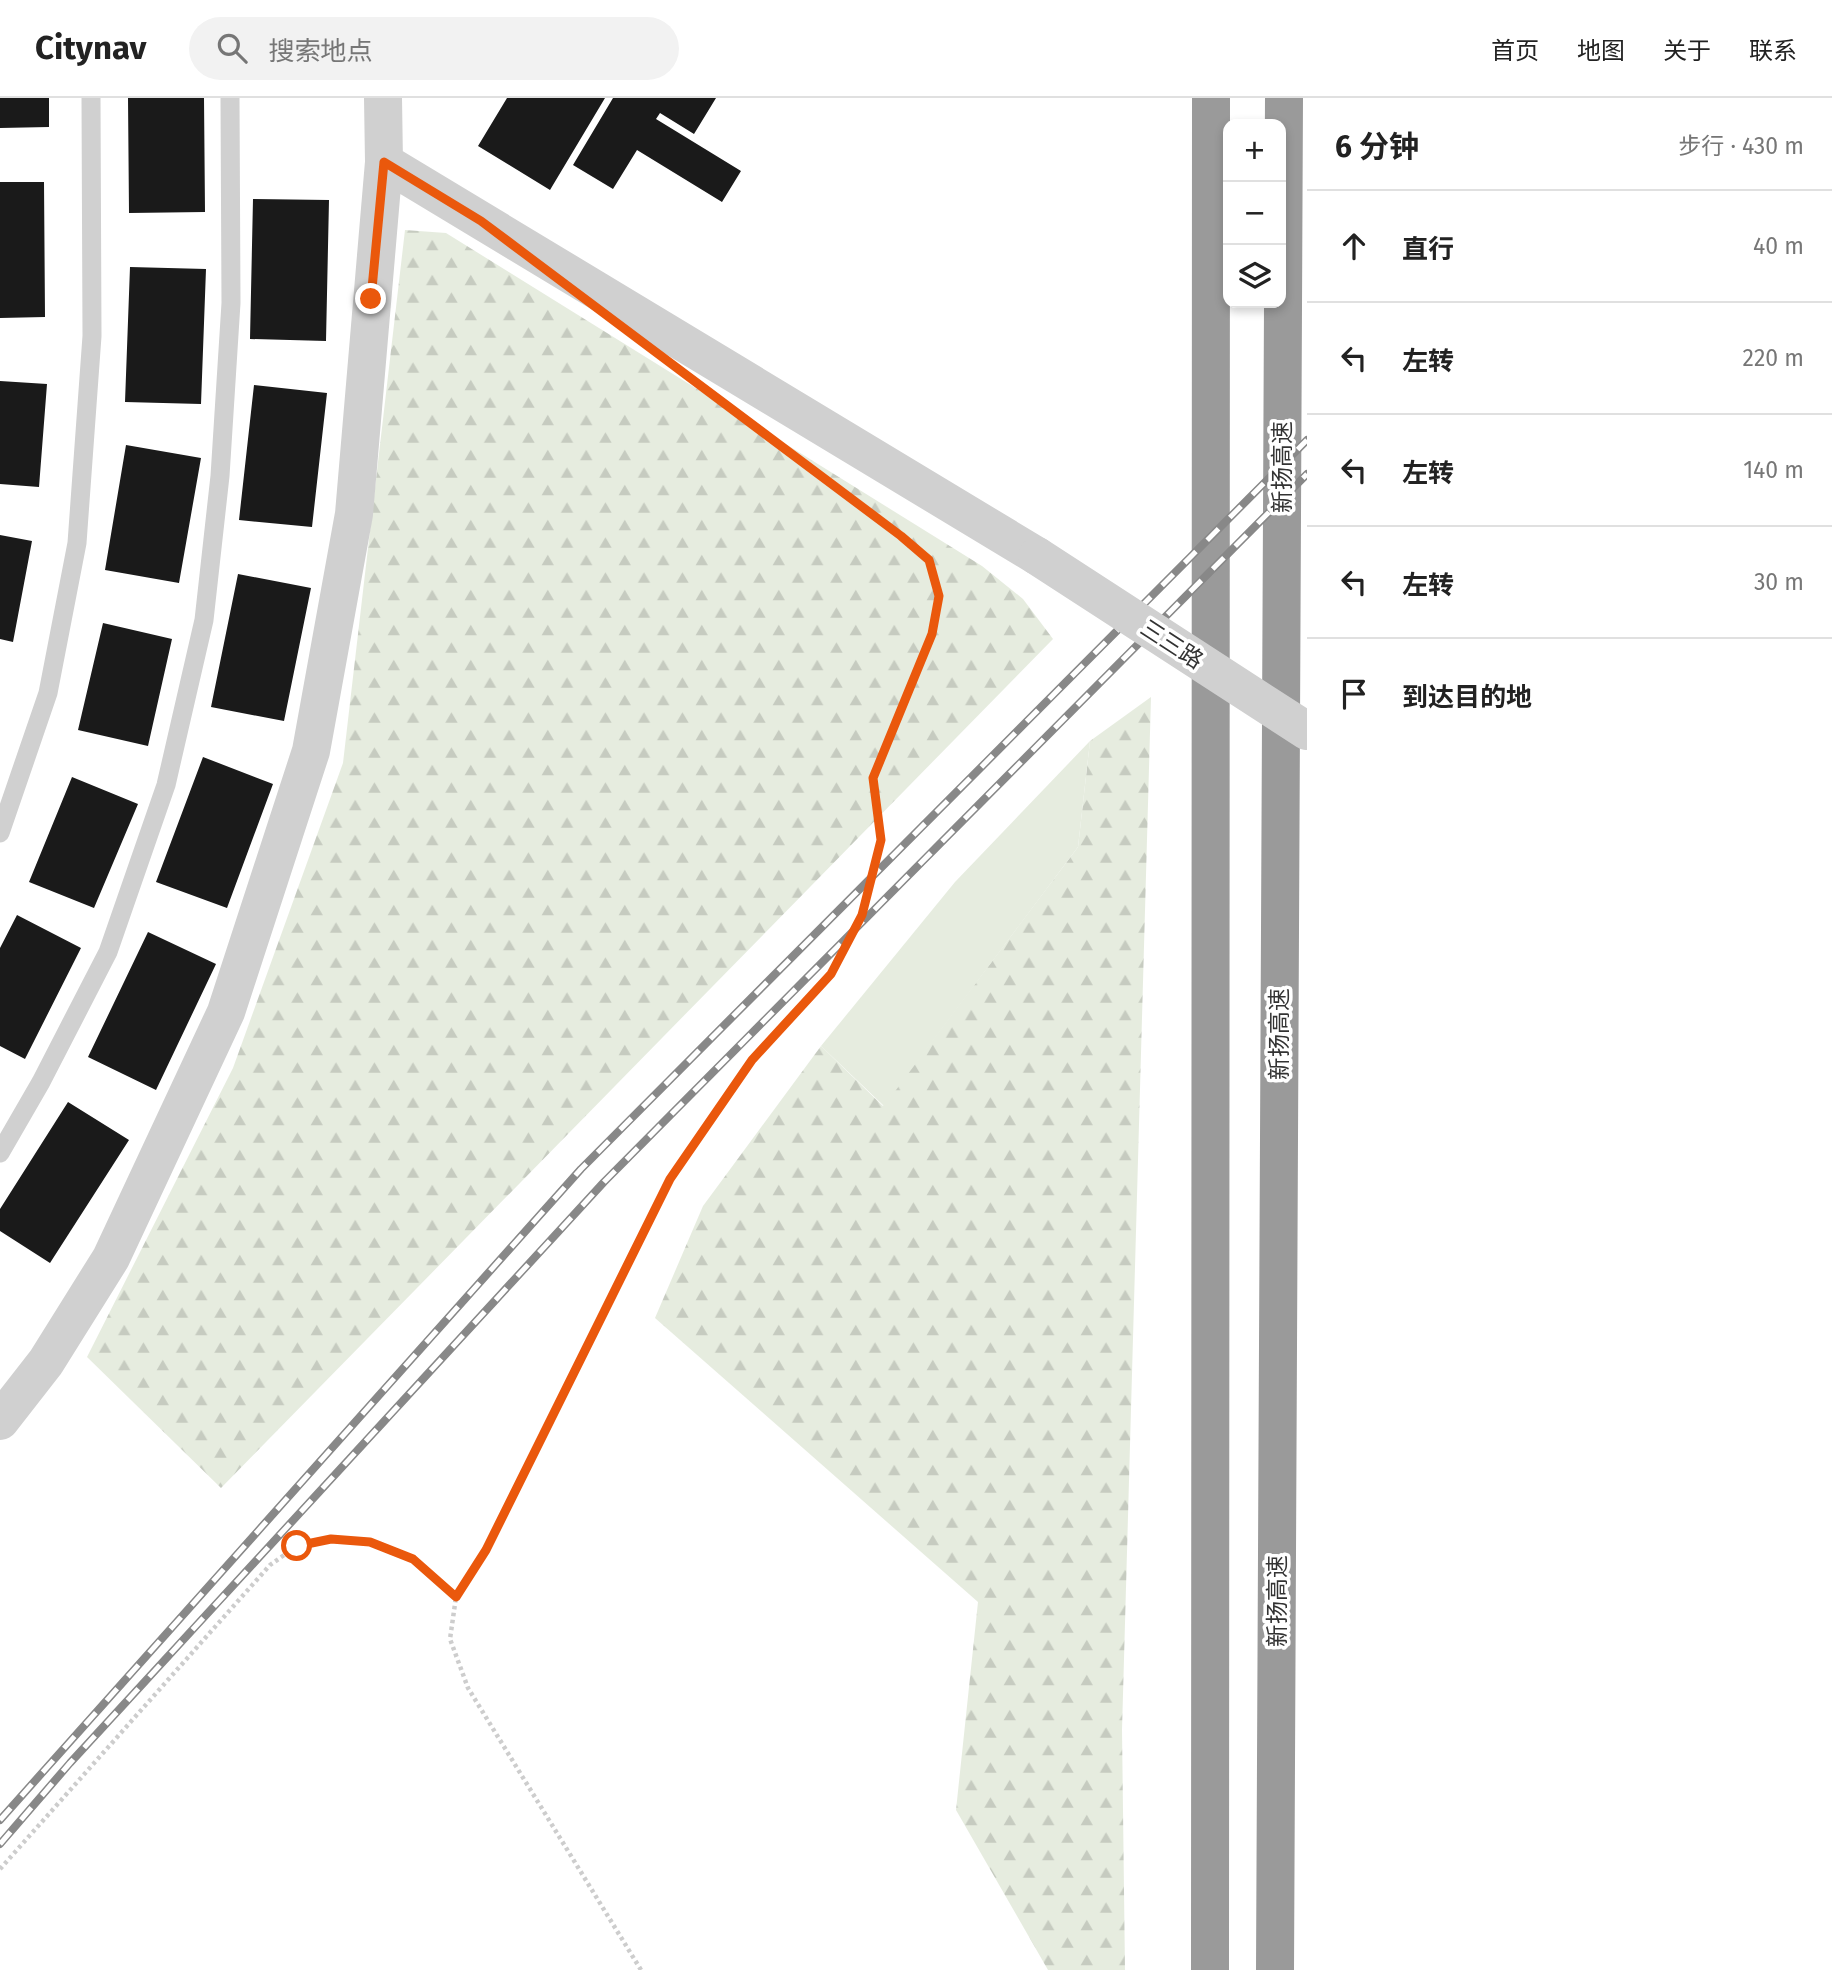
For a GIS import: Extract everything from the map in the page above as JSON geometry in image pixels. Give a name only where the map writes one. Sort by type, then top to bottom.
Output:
[{"type":"highway","points":[[1210,1970],[1211,98]]},
{"type":"highway","name":"新扬高速","points":[[1275,1970],[1283,98]]},
{"type":"street","points":[[0,1421],[46,1362],[111,1258],[215,1036],[226,1012],[311,751],[354,514],[384,162],[383,98]]},
{"type":"street","name":"三三路","points":[[384,162],[1037,556],[1307,731]]},
{"type":"lane","points":[[0,833],[48,693],[77,543],[92,335],[91,98]]},
{"type":"lane","points":[[0,1153],[41,1082],[108,952],[166,785],[204,621],[220,476],[230,303],[230,98]]},
{"type":"path","points":[[641,1970],[468,1688],[450,1639],[456,1597],[486,1550],[670,1179],[752,1060],[831,974],[862,915],[881,840],[873,778],[932,634],[939,596],[929,560],[791,453]]},
{"type":"path","points":[[0,1869],[270,1565],[297,1546],[331,1539],[370,1542],[413,1559],[456,1597]]},
{"type":"green space","points":[[405,230],[446,233],[982,566],[1023,599],[1053,639],[221,1488],[87,1357],[233,1068],[343,763]]},
{"type":"green space","points":[[1151,697],[1122,1730],[1125,1970],[1048,1970],[956,1810],[978,1602],[655,1318],[703,1206],[821,1046],[883,1106],[1078,847],[1090,741]]},
{"type":"green space","points":[[1090,741],[1078,847],[884,1106],[821,1046],[955,882]]},
{"type":"building","points":[[0,98],[49,98],[49,127],[0,128]]},
{"type":"building","points":[[128,98],[204,98],[205,212],[129,213]]},
{"type":"building","points":[[507,98],[605,98],[550,190],[478,146]]},
{"type":"building","points":[[613,98],[716,98],[694,134],[660,113],[656,119],[741,171],[722,202],[637,150],[613,189],[573,165]]},
{"type":"building","points":[[0,182],[44,182],[45,317],[0,318]]},
{"type":"building","points":[[253,199],[329,200],[326,341],[250,339]]},
{"type":"building","points":[[130,267],[206,269],[201,404],[125,402]]},
{"type":"building","points":[[0,381],[47,384],[39,487],[0,484]]},
{"type":"building","points":[[254,385],[327,393],[312,527],[239,520]]},
{"type":"building","points":[[126,445],[201,458],[179,583],[105,570]]},
{"type":"building","points":[[0,535],[32,541],[13,642],[0,639]]},
{"type":"building","points":[[238,574],[311,588],[284,721],[211,707]]},
{"type":"building","points":[[103,623],[172,639],[148,746],[78,730]]},
{"type":"building","points":[[203,757],[273,784],[227,908],[156,882]]},
{"type":"building","points":[[72,777],[138,804],[94,908],[29,882]]},
{"type":"building","points":[[17,915],[81,948],[25,1059],[0,1046],[0,948]]},
{"type":"building","points":[[148,932],[216,964],[156,1090],[88,1057]]},
{"type":"building","points":[[68,1102],[129,1140],[50,1263],[0,1231],[0,1209]]},
{"type":"railway","points":[[0,1820],[581,1169],[1307,440]]},
{"type":"railway","points":[[0,1844],[70,1763],[604,1182],[1307,474]]},
{"type":"route","points":[[297,1546],[331,1539],[370,1542],[413,1559],[456,1597],[486,1550],[670,1179],[752,1060],[831,974],[862,915],[881,840],[873,778],[932,634],[939,596],[929,560],[901,536],[481,221],[384,162],[371,299]]}]
